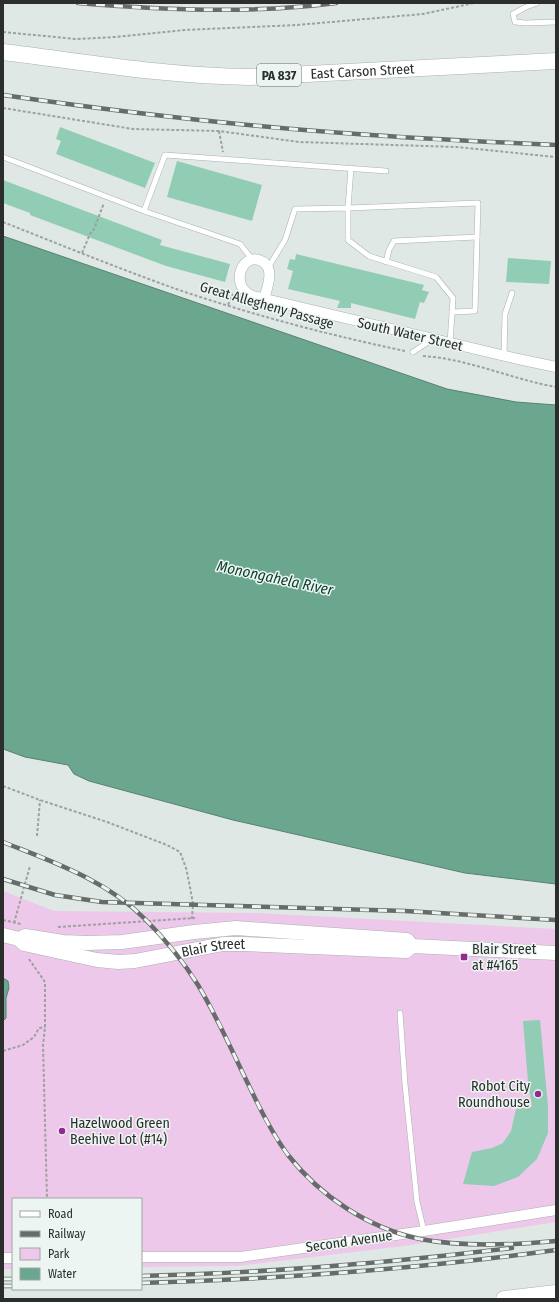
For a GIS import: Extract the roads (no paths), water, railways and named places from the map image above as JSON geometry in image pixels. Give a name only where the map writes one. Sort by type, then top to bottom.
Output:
[{"type":"main road","name":"East Carson Street","points":[[3,52],[169,73],[209,76],[248,76],[556,61]]},
{"type":"main road","points":[[504,1299],[556,1293]]},
{"type":"street","points":[[252,259],[262,261],[268,268],[269,277],[264,299]]},
{"type":"street","name":"South Water Street","points":[[252,259],[248,261],[241,271],[241,288],[248,294],[432,339],[556,367]]},
{"type":"street","name":"Blair Street","points":[[11,937],[25,936],[63,942],[122,942],[236,928],[407,940],[412,946]]},
{"type":"street","name":"Blair Street","points":[[11,937],[24,944],[53,951],[97,960],[118,962],[135,961],[223,944],[406,951],[412,946],[556,954]]},
{"type":"street","name":"Second Avenue","points":[[142,1257],[240,1257],[424,1231],[556,1210]]},
{"type":"lane","points":[[537,3],[526,6],[513,14],[515,22],[556,22]]},
{"type":"lane","points":[[144,211],[166,155],[386,171]]},
{"type":"lane","points":[[3,157],[144,211],[240,244],[252,259]]},
{"type":"lane","points":[[351,168],[348,208],[348,240],[369,256],[436,277],[453,298],[450,343]]},
{"type":"lane","points":[[268,268],[285,240],[295,209],[478,203],[475,311],[452,312]]},
{"type":"lane","points":[[386,262],[389,250],[394,241],[477,237]]},
{"type":"lane","points":[[504,356],[505,314],[512,293]]},
{"type":"lane","points":[[413,352],[432,339]]},
{"type":"lane","points":[[400,1013],[405,1084],[417,1202],[424,1231]]},
{"type":"water","name":"Monongahela River","points":[[3,236],[447,389],[516,402],[556,405],[556,884],[465,873],[233,820],[89,781],[74,774],[68,765],[25,757],[3,749]]},
{"type":"water","points":[[3,978],[8,981],[9,988],[6,998],[6,1018],[3,1021]]},
{"type":"railway","points":[[78,3],[142,8],[207,10],[272,9],[336,3]]},
{"type":"railway","points":[[3,95],[136,113],[268,127],[481,142],[556,145]]},
{"type":"railway","points":[[3,842],[60,865],[96,883],[130,905],[160,934],[186,967],[206,998],[261,1110],[278,1140],[301,1170],[330,1197],[346,1208],[382,1227],[420,1239],[436,1242],[470,1244],[523,1244],[556,1241]]},
{"type":"railway","points":[[3,879],[55,895],[102,902],[405,911],[556,920]]},
{"type":"railway","points":[[142,1276],[187,1275],[327,1266],[512,1248]]},
{"type":"railway","points":[[142,1283],[297,1276],[401,1268],[556,1250]]},
{"type":"railway","points":[[3,1279],[12,1279]]},
{"type":"railway","points":[[3,1286],[12,1286]]},
{"type":"place","name":"Blair Street at #4165","points":[[464,957]]},
{"type":"place","name":"Robot City Roundhouse","points":[[538,1094]]},
{"type":"place","name":"Hazelwood Green Beehive Lot (#14)","points":[[62,1131]]}]
